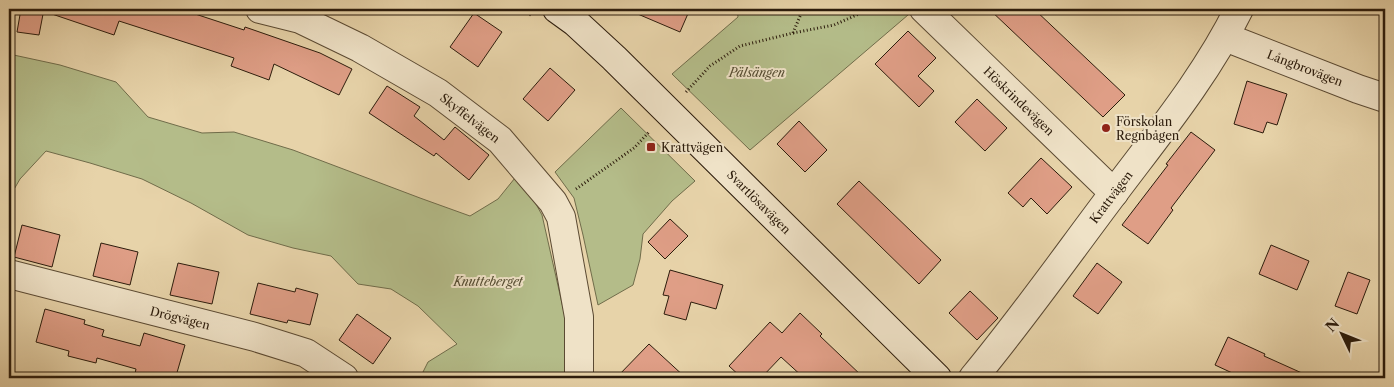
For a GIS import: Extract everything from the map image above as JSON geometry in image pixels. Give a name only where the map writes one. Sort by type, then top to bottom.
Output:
[{"type":"street","name":"Skyffelvägen","points":[[260,9],[300,18],[360,48],[438,93],[500,140],[553,202],[561,217],[579,317],[579,378]]},
{"type":"street","name":"Svartlösavägen","points":[[557,9],[575,22],[614,58],[937,378]]},
{"type":"street","name":"Höskrindevägen","points":[[924,9],[1114,192]]},
{"type":"street","name":"Krattvägen","points":[[973,378],[1184,99],[1225,37],[1239,9]]},
{"type":"street","name":"Långbrovägen","points":[[1225,37],[1385,98]]},
{"type":"street","name":"Drögvägen","points":[[9,274],[255,337],[306,353],[344,378]]},
{"type":"path","points":[[793,33],[834,25],[870,9]]},
{"type":"green space","name":"Pälsängen","points":[[737,9],[915,9],[750,150],[672,74],[738,17]]},
{"type":"green space","name":"Knutteberget","points":[[9,54],[60,65],[116,82],[148,117],[202,133],[234,132],[293,150],[470,216],[498,199],[519,173],[542,215],[566,321],[570,378],[420,378],[428,362],[457,344],[418,306],[391,289],[358,284],[331,256],[293,248],[248,235],[191,203],[142,179],[46,151],[20,179],[9,198]]},
{"type":"green space","points":[[621,108],[695,181],[672,201],[643,234],[640,259],[633,285],[598,305],[574,198],[555,172]]},
{"type":"building","points":[[21,9],[44,9],[39,35],[17,32]]},
{"type":"building","points":[[47,9],[180,9],[244,30],[245,27],[320,53],[352,69],[339,95],[274,64],[269,80],[231,66],[234,58],[119,21],[114,35],[46,12]]},
{"type":"building","points":[[626,9],[690,9],[680,32]]},
{"type":"building","points":[[989,9],[1034,9],[1125,95],[1103,117]]},
{"type":"building","points":[[474,13],[502,32],[478,67],[450,47]]},
{"type":"building","points":[[908,31],[936,58],[918,76],[934,91],[919,107],[875,64]]},
{"type":"building","points":[[550,68],[575,90],[548,121],[523,99]]},
{"type":"building","points":[[1247,81],[1287,94],[1277,125],[1267,122],[1263,133],[1234,124]]},
{"type":"building","points":[[387,86],[420,107],[414,116],[444,140],[455,127],[489,155],[469,180],[436,153],[434,156],[369,113]]},
{"type":"building","points":[[977,99],[1007,128],[985,151],[955,122]]},
{"type":"building","points":[[799,121],[827,150],[805,172],[777,144]]},
{"type":"building","points":[[1191,132],[1215,150],[1171,208],[1173,210],[1148,244],[1122,225]]},
{"type":"building","points":[[1041,158],[1072,187],[1047,214],[1031,198],[1023,207],[1008,193]]},
{"type":"building","points":[[859,181],[941,260],[919,284],[837,204]]},
{"type":"building","points":[[670,219],[688,236],[665,259],[648,242]]},
{"type":"building","points":[[22,225],[60,235],[52,267],[14,257]]},
{"type":"building","points":[[101,243],[138,252],[130,285],[93,276]]},
{"type":"building","points":[[1271,245],[1309,261],[1297,290],[1259,274]]},
{"type":"building","points":[[178,263],[219,272],[212,304],[170,295]]},
{"type":"building","points":[[1097,263],[1122,282],[1098,314],[1073,296]]},
{"type":"building","points":[[670,270],[723,285],[716,309],[691,302],[686,320],[664,314],[669,296],[663,295]]},
{"type":"building","points":[[1348,272],[1370,280],[1357,314],[1335,306]]},
{"type":"building","points":[[258,283],[295,292],[296,288],[318,294],[310,325],[288,320],[287,323],[250,314]]},
{"type":"building","points":[[970,291],[998,318],[977,340],[949,313]]},
{"type":"building","points":[[45,309],[85,320],[84,324],[104,330],[102,336],[140,346],[144,333],[185,345],[176,376],[166,373],[164,378],[134,378],[136,369],[97,358],[96,363],[68,356],[69,351],[36,342]]},
{"type":"building","points":[[800,313],[822,334],[820,336],[864,378],[804,378],[781,357],[761,378],[742,378],[729,366],[770,322],[782,333]]},
{"type":"building","points":[[357,314],[391,338],[373,364],[339,340]]},
{"type":"building","points":[[1228,337],[1313,378],[1243,378],[1215,365]]},
{"type":"building","points":[[649,344],[686,378],[616,378]]},
{"type":"place","name":"Förskolan Regnbågen","points":[[1106,128]]},
{"type":"place","name":"Krattvägen","points":[[651,147]]}]
